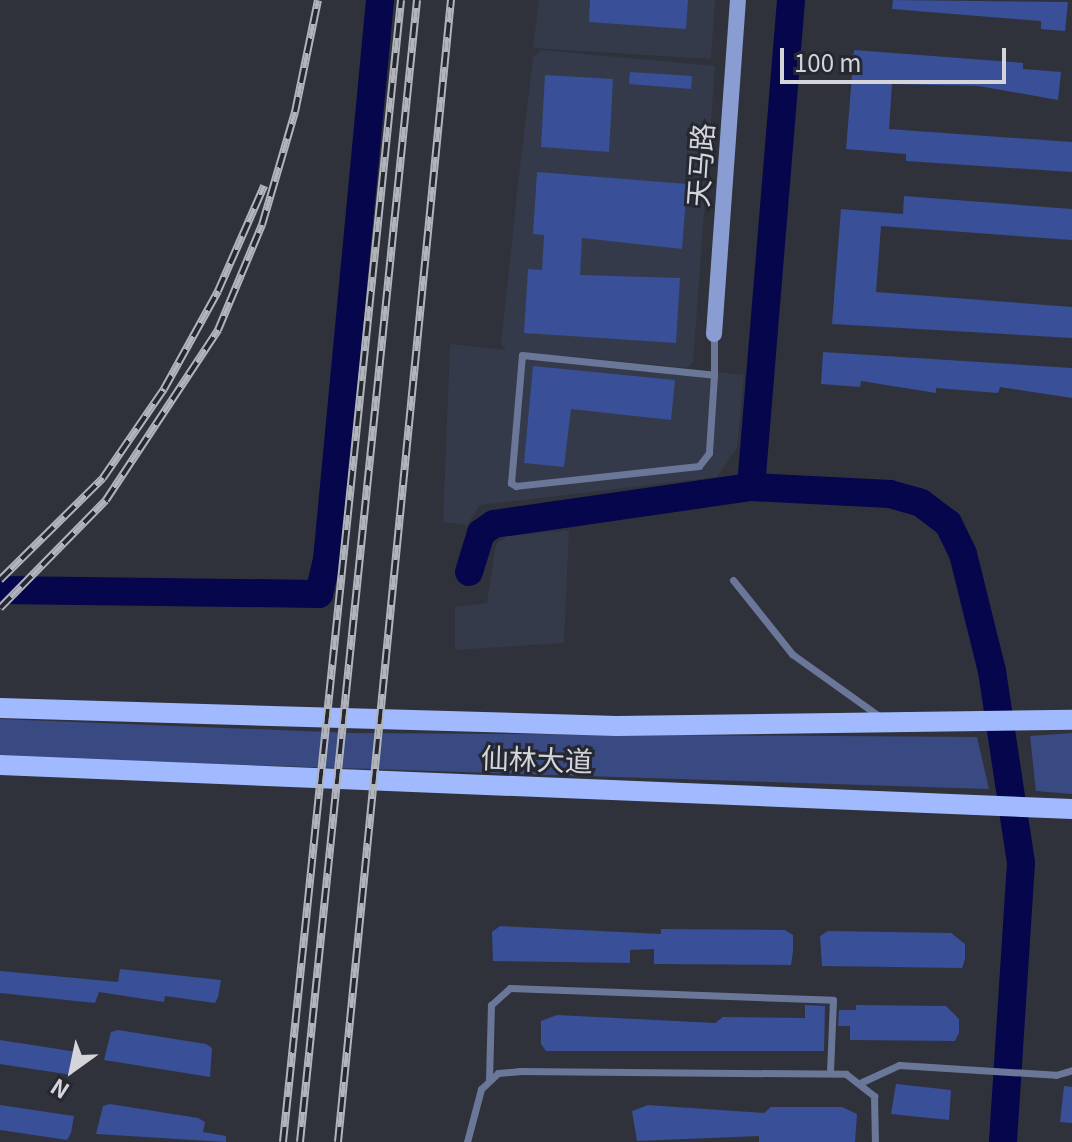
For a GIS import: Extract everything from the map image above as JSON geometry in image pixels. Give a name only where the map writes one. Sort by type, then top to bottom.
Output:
[{"type":"main road","name":"仙林大道","points":[[0,708],[436,723],[895,725],[1072,720]]},
{"type":"main road","name":"仙林大道","points":[[0,765],[991,803],[1072,809]]},
{"type":"street","name":"天马路","points":[[714,334],[738,0]]},
{"type":"lane","points":[[714,334],[714,375],[709,453],[699,466],[511,483],[522,355],[714,375]]},
{"type":"lane","points":[[733,580],[792,654],[895,725]]},
{"type":"lane","points":[[467,1142],[471,1108],[489,1080],[491,1005],[510,988],[833,1000],[830,1072]]},
{"type":"lane","points":[[862,1082],[892,1065],[980,1067],[1056,1075],[1072,1070]]},
{"type":"lane","points":[[489,1080],[519,1071],[830,1072],[862,1082],[876,1105],[875,1142]]},
{"type":"shaded area","points":[[539,0],[715,0],[711,59],[533,48]]},
{"type":"shaded area","points":[[541,50],[715,66],[693,362],[687,368],[549,354],[744,375],[737,448],[717,477],[480,505],[467,525],[443,522],[450,344],[506,350],[501,344],[518,184],[533,57]]},
{"type":"shaded area","points":[[569,530],[564,643],[455,650],[455,607],[487,603],[496,544],[508,536]]},
{"type":"shaded area","points":[[0,719],[352,733],[977,737],[989,789],[0,757]]},
{"type":"shaded area","points":[[1072,733],[1072,794],[1036,791],[1030,736]]},
{"type":"building","points":[[590,0],[688,0],[686,29],[589,22]]},
{"type":"building","points":[[893,0],[1068,2],[1065,31],[1041,29],[1041,21],[892,9]]},
{"type":"building","points":[[854,50],[1023,63],[1023,69],[1061,72],[1058,100],[979,86],[892,84],[889,129],[1072,142],[1072,172],[906,161],[906,154],[846,149]]},
{"type":"building","points":[[630,72],[692,76],[691,89],[629,84]]},
{"type":"building","points":[[545,75],[613,79],[609,152],[541,147]]},
{"type":"building","points":[[537,172],[687,184],[682,249],[582,238],[580,275],[680,278],[676,343],[524,333],[528,269],[542,270],[544,235],[533,234]]},
{"type":"building","points":[[904,196],[1072,209],[1072,240],[881,226],[876,292],[1072,307],[1072,338],[832,324],[841,209],[903,214]]},
{"type":"building","points":[[823,352],[1072,368],[1072,398],[1000,387],[998,393],[936,388],[936,393],[861,381],[860,387],[821,384]]},
{"type":"building","points":[[533,366],[675,380],[671,420],[571,409],[564,467],[524,463]]},
{"type":"building","points":[[500,926],[661,934],[661,929],[785,930],[793,935],[793,951],[791,965],[654,964],[654,949],[630,950],[630,963],[493,961],[492,932]]},
{"type":"building","points":[[828,931],[951,933],[965,944],[965,959],[962,968],[822,966],[820,936]]},
{"type":"building","points":[[120,969],[221,980],[218,997],[215,1003],[165,996],[164,1002],[99,992],[95,1003],[0,993],[0,971],[118,982]]},
{"type":"building","points":[[805,1005],[825,1006],[824,1051],[546,1051],[541,1044],[541,1021],[557,1015],[715,1023],[723,1017],[805,1018]]},
{"type":"building","points":[[856,1005],[946,1006],[959,1019],[959,1033],[955,1041],[850,1040],[850,1026],[838,1026],[839,1010],[856,1010]]},
{"type":"building","points":[[118,1030],[206,1044],[212,1048],[210,1077],[104,1060],[111,1032]]},
{"type":"building","points":[[0,1040],[77,1052],[72,1075],[0,1064]]},
{"type":"building","points":[[896,1084],[951,1090],[949,1120],[891,1114]]},
{"type":"building","points":[[1064,1086],[1072,1087],[1072,1123],[1060,1122]]},
{"type":"building","points":[[110,1104],[198,1118],[205,1122],[203,1132],[226,1136],[226,1142],[96,1134],[103,1106]]},
{"type":"building","points":[[0,1105],[74,1116],[71,1133],[67,1140],[0,1130]]},
{"type":"building","points":[[648,1105],[764,1113],[771,1107],[842,1107],[857,1114],[855,1142],[759,1142],[759,1136],[637,1141],[632,1111]]},
{"type":"waterway","points":[[0,590],[319,594],[327,560],[380,0]]},
{"type":"waterway","points":[[751,487],[791,0]]},
{"type":"waterway","points":[[469,572],[481,533],[494,524],[751,487],[890,494],[921,503],[948,523],[963,554],[992,671],[1021,863],[1003,1142]]},
{"type":"railway","points":[[0,608],[106,500],[218,330],[262,225],[295,112],[318,0]]},
{"type":"railway","points":[[283,1142],[401,0]]},
{"type":"railway","points":[[300,1142],[417,0]]},
{"type":"railway","points":[[338,1142],[451,0]]},
{"type":"railway","points":[[0,580],[103,478],[164,389],[218,291],[264,186]]}]
